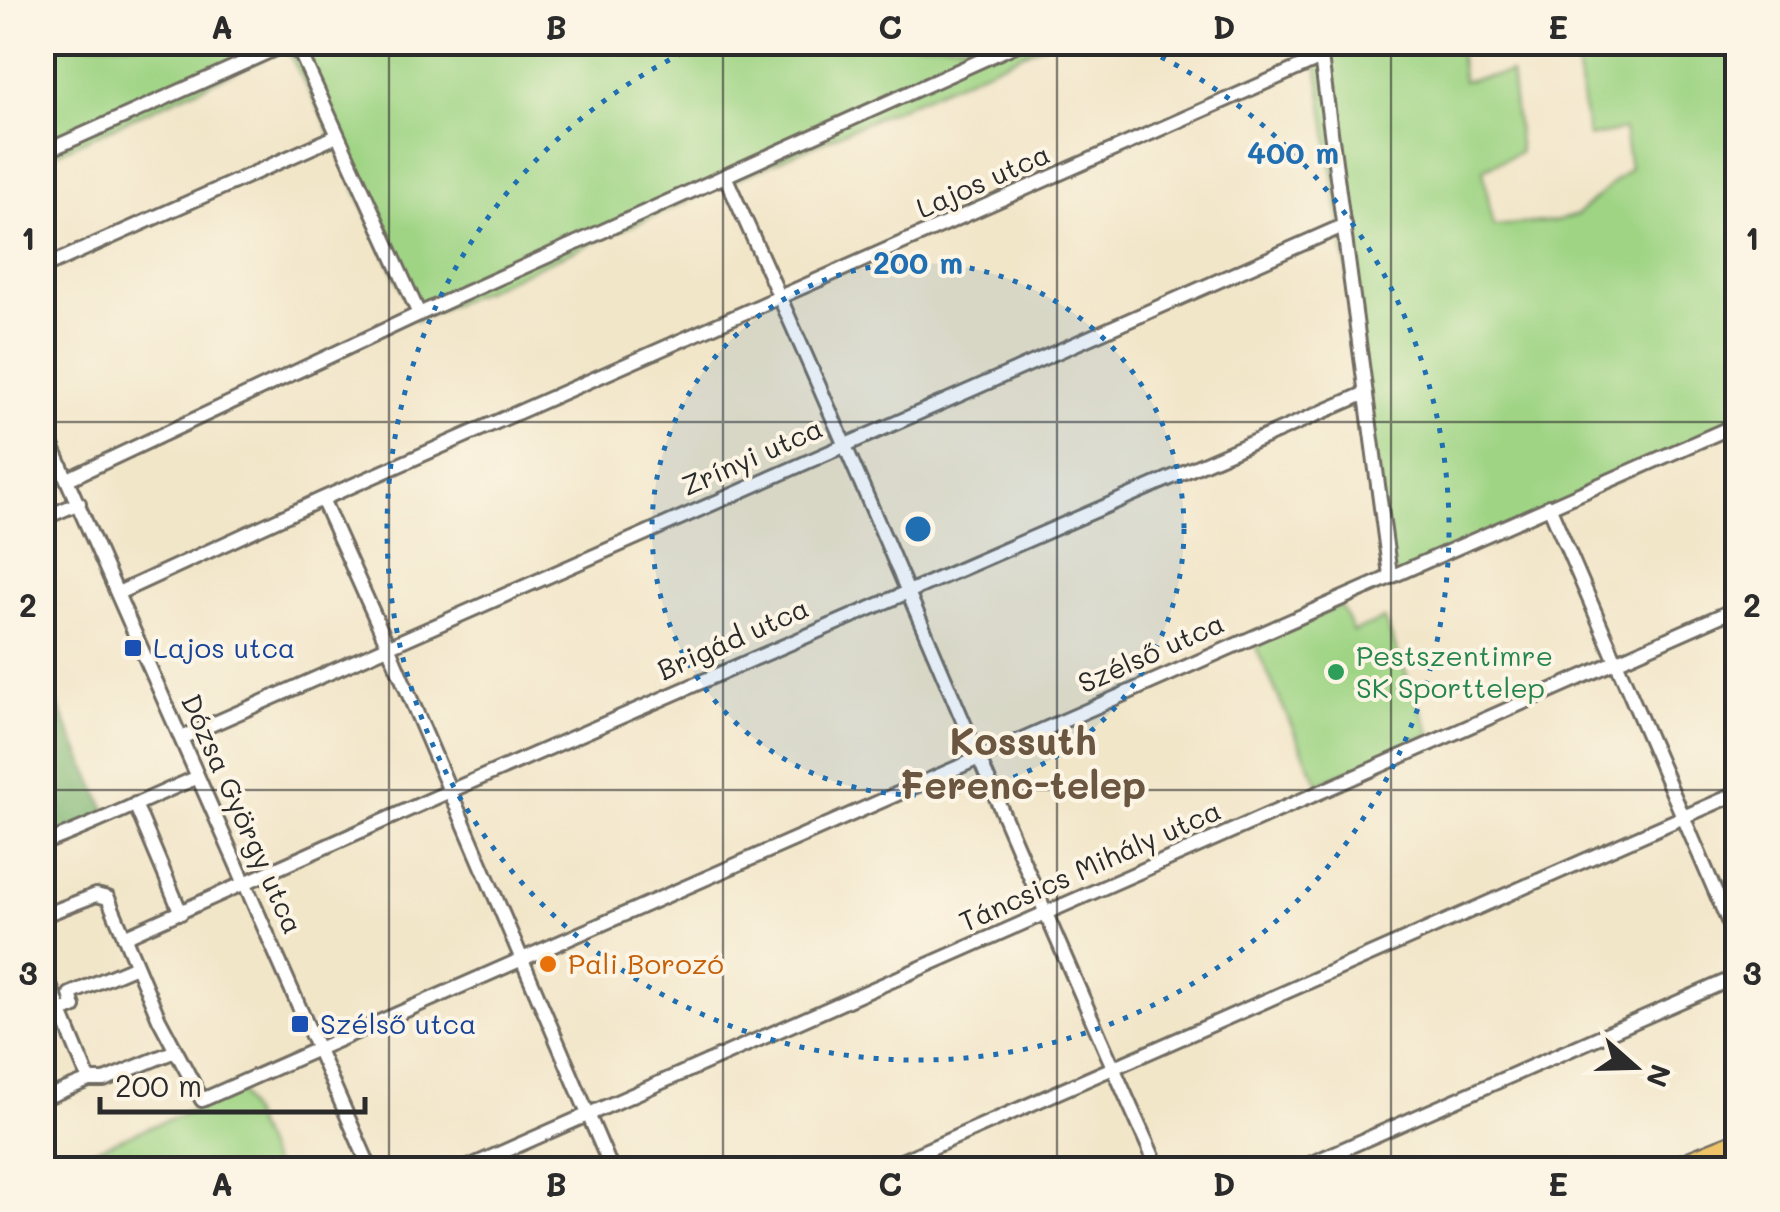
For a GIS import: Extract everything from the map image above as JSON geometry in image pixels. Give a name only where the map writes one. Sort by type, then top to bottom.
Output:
[{"type":"main road","points":[[1664,1170],[1738,1140]]},
{"type":"street","points":[[68,479],[420,314],[1022,42]]},
{"type":"street","points":[[1319,42],[1390,574]]},
{"type":"street","points":[[42,153],[279,47],[289,47],[301,54],[420,314]]},
{"type":"street","name":"Lajos utca","points":[[118,593],[1321,58]]},
{"type":"street","points":[[42,268],[337,136]]},
{"type":"street","points":[[726,178],[1159,1170]]},
{"type":"street","name":"Zrínyi utca","points":[[182,738],[1345,225]]},
{"type":"street","name":"Brigád utca","points":[[124,937],[450,790],[1366,394]]},
{"type":"street","name":"Dózsa György utca","points":[[42,424],[371,1170]]},
{"type":"street","name":"Szélső utca","points":[[175,1051],[202,1100],[1738,424]]},
{"type":"street","points":[[322,499],[612,1170]]},
{"type":"street","points":[[42,520],[78,503]]},
{"type":"street","points":[[1548,506],[1738,944]]},
{"type":"street","name":"Táncsics Mihály utca","points":[[462,1170],[1738,608]]},
{"type":"street","points":[[42,844],[198,777]]},
{"type":"street","points":[[881,1170],[1738,793]]},
{"type":"street","points":[[134,804],[181,912]]},
{"type":"street","points":[[42,916],[102,895],[108,898],[175,1051],[42,1100]]},
{"type":"street","points":[[42,966],[89,1080]]},
{"type":"street","points":[[42,1010],[74,1006],[70,994],[136,966]]},
{"type":"street","points":[[1296,1170],[1738,976]]},
{"type":"green space","points":[[42,43],[1047,43],[416,320],[324,119],[288,51],[280,51],[43,159]]},
{"type":"green space","points":[[1314,43],[1458,43],[1463,81],[1511,73],[1520,152],[1483,169],[1493,226],[1558,221],[1577,215],[1630,168],[1624,130],[1588,137],[1574,43],[1737,43],[1737,427],[1393,581]]},
{"type":"green space","name":"Pestszentimre SK Sporttelep","points":[[1340,605],[1353,632],[1384,619],[1431,734],[1318,784],[1255,645]]},
{"type":"green space","points":[[42,671],[110,819],[42,847]]},
{"type":"green space","points":[[240,1091],[275,1169],[43,1170]]},
{"type":"railway","points":[[1720,1170],[1738,1163]]},
{"type":"place","name":"Lajos utca","points":[[133,648]]},
{"type":"place","name":"Pestszentimre SK Sporttelep","points":[[1336,672]]},
{"type":"place","name":"Pali Borozó","points":[[548,964]]},
{"type":"place","name":"Szélső utca","points":[[300,1024]]},
{"type":"district","name":"Kossuth Ferenc-telep","points":[[1023,764]]}]
